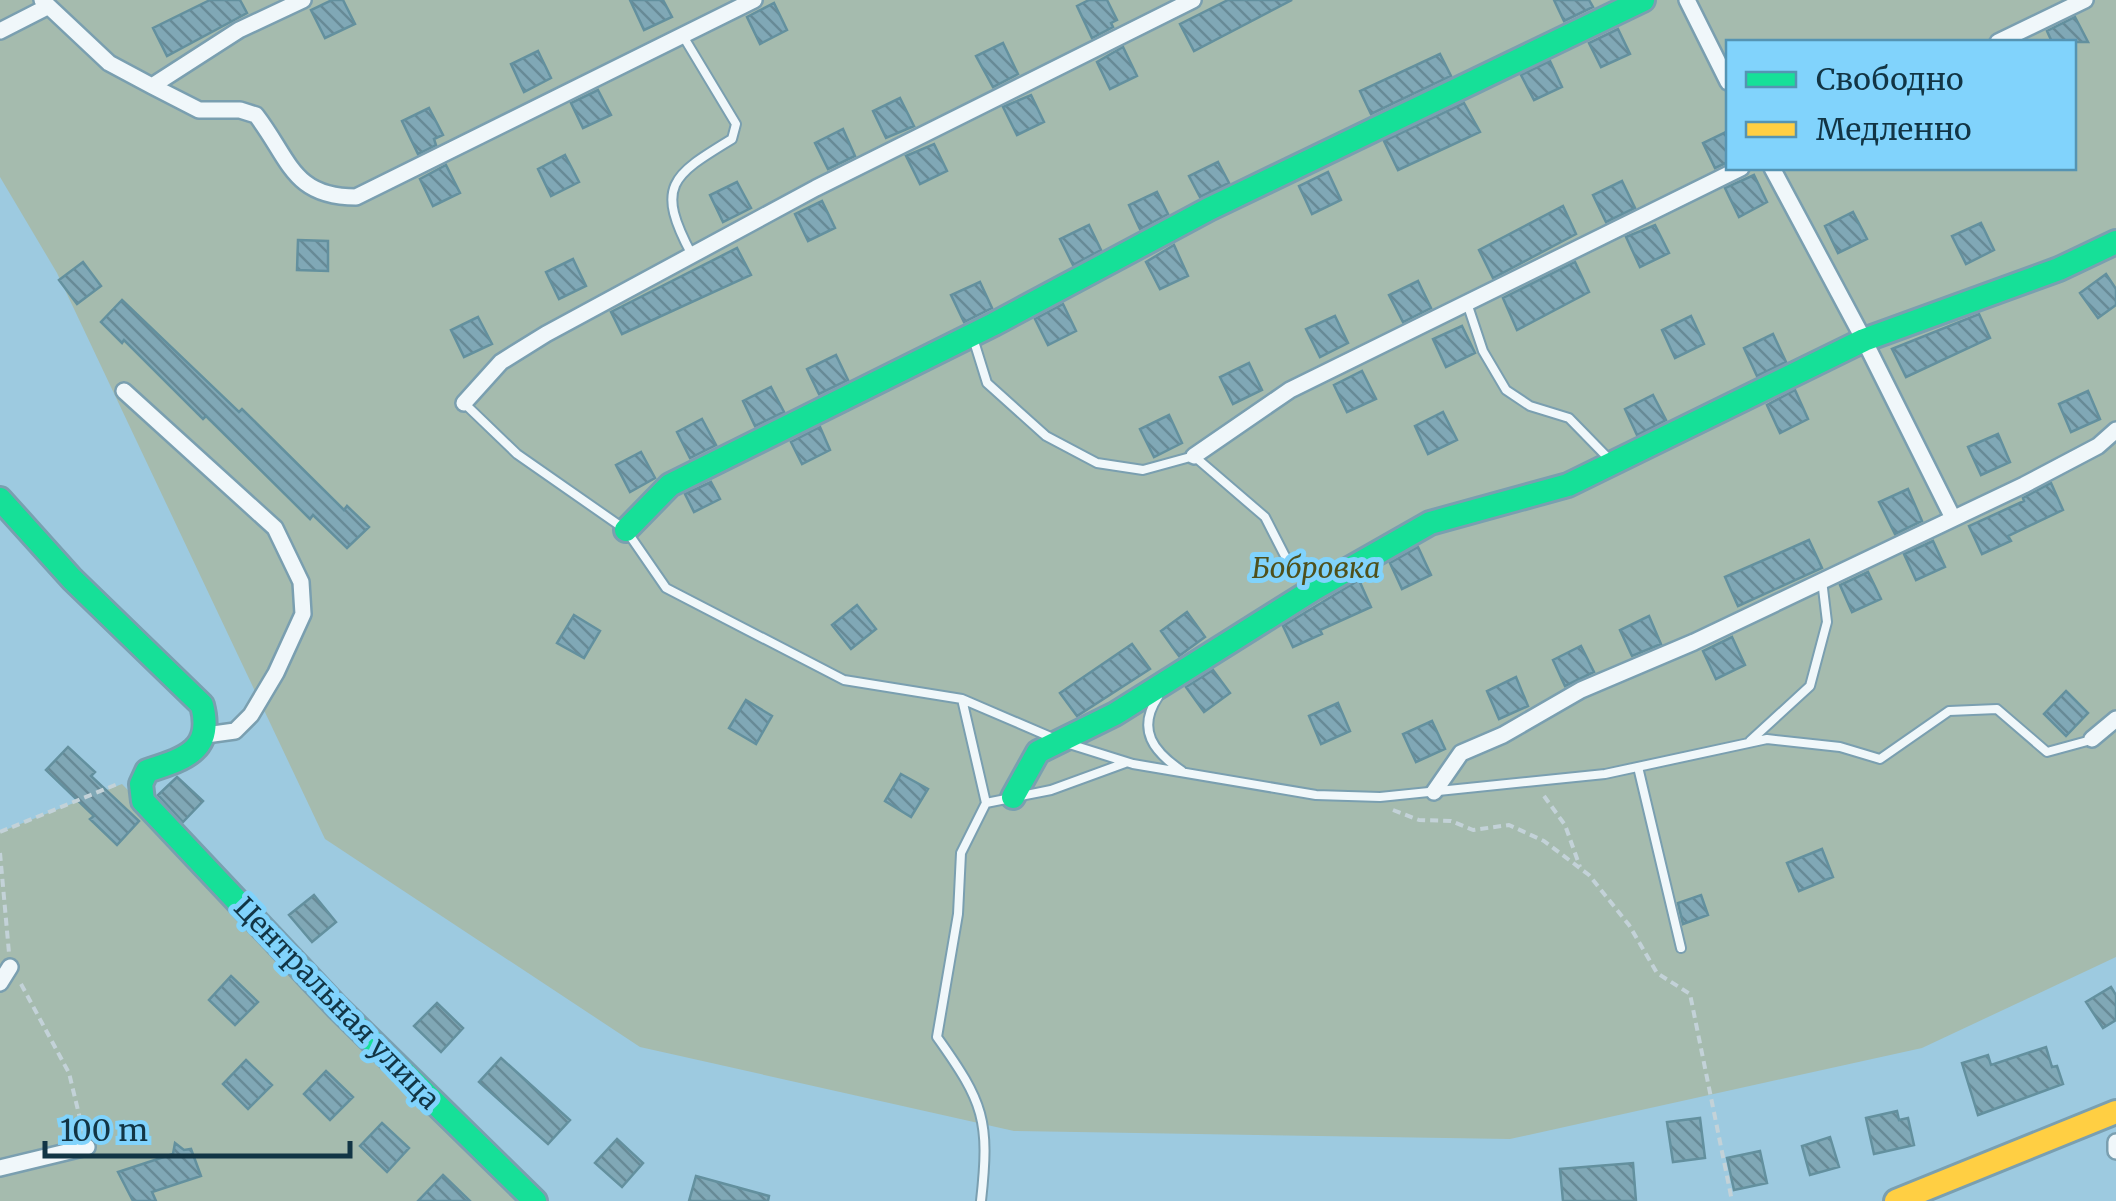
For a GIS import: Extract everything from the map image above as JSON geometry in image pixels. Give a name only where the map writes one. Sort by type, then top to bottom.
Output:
[{"type":"street","points":[[152,86],[239,30],[303,0]]},
{"type":"street","points":[[0,31],[44,4],[109,63],[152,86],[199,110],[256,114],[293,172],[308,187],[329,197],[356,197],[754,0]]},
{"type":"street","points":[[464,403],[500,362],[692,255],[816,188],[1193,0]]},
{"type":"street","points":[[626,530],[670,484],[972,334],[1210,209],[1642,0]]},
{"type":"street","points":[[1687,0],[1726,78]]},
{"type":"street","points":[[2002,40],[2085,0]]},
{"type":"street","points":[[1194,456],[1290,390],[1737,170]]},
{"type":"street","points":[[1773,170],[1953,518]]},
{"type":"street","points":[[1013,797],[1038,752],[1116,714],[1314,588],[1430,523],[1568,485],[1864,340],[2059,270],[2116,242]]},
{"type":"street","points":[[124,391],[275,528],[301,582],[302,614],[276,673],[251,715],[235,731],[206,736]]},
{"type":"street","points":[[1434,792],[1461,754],[1581,690],[1694,642],[2069,462],[2098,446],[2116,430]]},
{"type":"street","points":[[0,499],[72,579],[202,706],[206,736],[199,748],[148,772]]},
{"type":"street","points":[[2092,740],[2116,719]]},
{"type":"street","name":"Центральная улица","points":[[148,772],[142,784],[143,801],[337,1007],[535,1201]]},
{"type":"street","points":[[0,983],[10,967]]},
{"type":"street","points":[[1896,1201],[2116,1112]]},
{"type":"street","points":[[2116,1142],[2116,1151]]},
{"type":"street","points":[[0,1168],[87,1147]]},
{"type":"lane","points":[[683,36],[736,124],[732,138],[686,168],[671,195],[675,224],[692,255]]},
{"type":"lane","points":[[1467,303],[1483,350],[1506,390],[1530,406],[1568,418],[1613,463]]},
{"type":"lane","points":[[972,334],[987,383],[1046,436],[1097,463],[1143,470],[1194,456],[1265,517],[1285,556],[1314,588]]},
{"type":"lane","points":[[464,403],[517,454],[626,530],[666,588],[844,680],[962,699],[1060,742],[1127,762],[1316,795],[1358,796],[1605,774],[1767,739],[1840,747],[1880,759],[1949,711],[1998,709],[2048,752],[2092,740]]},
{"type":"lane","points":[[1748,743],[1810,686],[1828,622],[1822,580]]},
{"type":"lane","points":[[1173,677],[1154,703],[1148,735],[1159,756],[1184,772]]},
{"type":"lane","points":[[962,699],[986,802],[961,853],[958,914],[938,1037],[971,1084],[987,1132],[981,1201]]},
{"type":"lane","points":[[986,802],[1051,790],[1127,762]]},
{"type":"lane","points":[[1638,767],[1681,948]]},
{"type":"path","points":[[0,832],[148,772]]},
{"type":"path","points":[[1530,782],[1559,814],[1581,869]]},
{"type":"path","points":[[1358,796],[1419,820],[1451,821],[1473,830],[1509,824],[1544,842],[1581,869],[1629,924],[1657,973],[1690,994],[1732,1201]]},
{"type":"path","points":[[54,1041],[69,1073],[87,1147]]},
{"type":"green space","name":"Бобровка","points":[[0,0],[2116,0],[2116,957],[1922,1048],[1510,1139],[1014,1131],[640,1047],[325,839],[57,273],[0,177]]},
{"type":"green space","points":[[122,784],[337,1007],[535,1201],[0,1201],[0,832]]},
{"type":"building","points":[[210,0],[240,0],[247,13],[167,56],[153,28]]},
{"type":"building","points":[[332,0],[343,0],[355,24],[325,38],[311,10]]},
{"type":"building","points":[[630,0],[663,0],[672,17],[644,30]]},
{"type":"building","points":[[1089,0],[1107,0],[1117,20],[1111,23],[1113,27],[1092,38],[1077,6]]},
{"type":"building","points":[[1228,0],[1292,0],[1194,51],[1180,24]]},
{"type":"building","points":[[1554,0],[1589,0],[1593,7],[1564,21]]},
{"type":"building","points":[[774,3],[787,30],[760,44],[747,17]]},
{"type":"building","points":[[2075,17],[2088,42],[2051,40],[2047,31]]},
{"type":"building","points":[[1618,29],[1630,54],[1601,67],[1589,43]]},
{"type":"building","points":[[1003,43],[1018,74],[993,87],[976,56]]},
{"type":"building","points":[[1123,47],[1137,76],[1110,89],[1097,62]]},
{"type":"building","points":[[538,51],[551,78],[524,92],[511,64]]},
{"type":"building","points":[[1440,54],[1451,76],[1371,114],[1360,91]]},
{"type":"building","points":[[1550,61],[1562,87],[1534,100],[1521,75]]},
{"type":"building","points":[[598,90],[611,115],[583,128],[571,103]]},
{"type":"building","points":[[1031,95],[1044,122],[1017,135],[1003,107]]},
{"type":"building","points":[[900,98],[914,126],[886,138],[873,111]]},
{"type":"building","points":[[1464,103],[1480,132],[1398,170],[1384,141]]},
{"type":"building","points":[[429,108],[443,135],[434,139],[436,145],[418,154],[402,121]]},
{"type":"building","points":[[843,129],[855,156],[828,169],[815,143]]},
{"type":"building","points":[[1726,132],[1726,163],[1715,168],[1703,143]]},
{"type":"building","points":[[934,144],[947,171],[920,184],[906,156]]},
{"type":"building","points":[[565,155],[579,182],[551,196],[538,169]]},
{"type":"building","points":[[1218,162],[1229,183],[1200,197],[1189,176]]},
{"type":"building","points":[[446,165],[460,193],[433,206],[420,179]]},
{"type":"building","points":[[1328,172],[1341,200],[1312,214],[1299,186]]},
{"type":"building","points":[[1754,175],[1767,202],[1739,217],[1725,188]]},
{"type":"building","points":[[1622,181],[1635,208],[1606,222],[1593,195]]},
{"type":"building","points":[[737,182],[751,208],[723,222],[710,195]]},
{"type":"building","points":[[1157,192],[1168,214],[1140,229],[1129,205]]},
{"type":"building","points":[[822,201],[835,228],[808,241],[795,214]]},
{"type":"building","points":[[1563,206],[1576,234],[1493,278],[1479,250]]},
{"type":"building","points":[[1853,212],[1867,239],[1838,253],[1825,226]]},
{"type":"building","points":[[1981,223],[1994,250],[1966,264],[1952,236]]},
{"type":"building","points":[[1089,225],[1101,250],[1073,265],[1060,239]]},
{"type":"building","points":[[1655,225],[1669,253],[1640,267],[1626,237]]},
{"type":"building","points":[[298,240],[328,241],[328,271],[297,270]]},
{"type":"building","points":[[1174,245],[1188,276],[1160,289],[1146,262]]},
{"type":"building","points":[[737,248],[751,275],[622,334],[611,312]]},
{"type":"building","points":[[573,259],[586,286],[559,299],[546,272]]},
{"type":"building","points":[[83,262],[101,286],[77,304],[59,280]]},
{"type":"building","points":[[1575,262],[1589,292],[1517,330],[1503,298]]},
{"type":"building","points":[[2106,274],[2116,289],[2116,305],[2098,318],[2080,293]]},
{"type":"building","points":[[1418,281],[1431,308],[1403,322],[1389,295]]},
{"type":"building","points":[[980,282],[992,308],[964,322],[951,295]]},
{"type":"building","points":[[122,300],[239,412],[242,409],[344,510],[347,506],[369,527],[347,548],[313,515],[310,519],[206,416],[203,419],[101,322]]},
{"type":"building","points":[[1063,304],[1076,331],[1048,345],[1035,319]]},
{"type":"building","points":[[1979,314],[1990,338],[1906,377],[1892,349]]},
{"type":"building","points":[[1335,316],[1348,343],[1320,357],[1306,329]]},
{"type":"building","points":[[1691,316],[1704,344],[1675,358],[1662,330]]},
{"type":"building","points":[[478,317],[492,344],[464,357],[451,330]]},
{"type":"building","points":[[1462,326],[1475,353],[1446,367],[1433,339]]},
{"type":"building","points":[[1773,334],[1786,362],[1757,376],[1744,348]]},
{"type":"building","points":[[836,355],[848,380],[819,394],[807,369]]},
{"type":"building","points":[[1249,363],[1262,390],[1233,404],[1220,377]]},
{"type":"building","points":[[1362,371],[1376,399],[1347,412],[1334,385]]},
{"type":"building","points":[[771,387],[784,412],[755,426],[743,401]]},
{"type":"building","points":[[1795,390],[1808,419],[1780,433],[1767,405]]},
{"type":"building","points":[[2088,391],[2100,419],[2071,432],[2059,404]]},
{"type":"building","points":[[1653,395],[1666,420],[1637,435],[1625,409]]},
{"type":"building","points":[[1443,412],[1457,440],[1428,454],[1415,426]]},
{"type":"building","points":[[1169,415],[1182,443],[1154,457],[1140,429]]},
{"type":"building","points":[[702,419],[716,445],[690,458],[677,432]]},
{"type":"building","points":[[820,427],[830,450],[802,464],[791,442]]},
{"type":"building","points":[[1998,434],[2010,462],[1981,475],[1968,447]]},
{"type":"building","points":[[641,452],[655,478],[630,492],[616,465]]},
{"type":"building","points":[[711,482],[720,499],[694,512],[685,494]]},
{"type":"building","points":[[2051,483],[2063,510],[2008,536],[2011,541],[1982,554],[1969,526],[2024,501],[2023,498]]},
{"type":"building","points":[[1908,489],[1922,521],[1895,534],[1879,502]]},
{"type":"building","points":[[1809,540],[1822,568],[1738,606],[1725,577]]},
{"type":"building","points":[[1933,541],[1945,567],[1916,580],[1904,554]]},
{"type":"building","points":[[1418,547],[1431,575],[1402,589],[1390,563]]},
{"type":"building","points":[[1868,572],[1881,599],[1852,612],[1840,585]]},
{"type":"building","points":[[1359,580],[1371,607],[1293,647],[1283,626]]},
{"type":"building","points":[[857,605],[876,629],[851,649],[832,625]]},
{"type":"building","points":[[1187,612],[1205,637],[1179,656],[1161,631]]},
{"type":"building","points":[[574,615],[600,631],[584,658],[557,643]]},
{"type":"building","points":[[1649,616],[1661,644],[1632,656],[1620,630]]},
{"type":"building","points":[[1732,637],[1745,665],[1716,679],[1703,651]]},
{"type":"building","points":[[1132,644],[1150,669],[1077,716],[1060,693]]},
{"type":"building","points":[[1581,646],[1594,672],[1565,686],[1553,660]]},
{"type":"building","points":[[1213,670],[1230,693],[1204,712],[1186,687]]},
{"type":"building","points":[[1516,677],[1528,706],[1499,719],[1487,691]]},
{"type":"building","points":[[2066,691],[2088,713],[2066,736],[2044,714]]},
{"type":"building","points":[[746,700],[772,716],[756,744],[729,728]]},
{"type":"building","points":[[1338,703],[1350,731],[1321,744],[1309,716]]},
{"type":"building","points":[[1432,721],[1445,749],[1416,762],[1403,734]]},
{"type":"building","points":[[68,747],[95,772],[91,776],[139,821],[117,845],[90,819],[94,816],[46,770]]},
{"type":"building","points":[[901,774],[928,789],[911,817],[885,801]]},
{"type":"building","points":[[177,777],[203,801],[183,822],[158,795]]},
{"type":"building","points":[[1822,849],[1833,877],[1799,891],[1787,863]]},
{"type":"building","points":[[314,895],[336,922],[312,942],[289,915]]},
{"type":"building","points":[[1701,895],[1708,915],[1683,924],[1678,903]]},
{"type":"building","points":[[231,976],[258,1002],[235,1025],[209,1000]]},
{"type":"building","points":[[2111,987],[2116,995],[2116,1020],[2103,1028],[2086,1002]]},
{"type":"building","points":[[437,1003],[463,1028],[441,1052],[414,1026]]},
{"type":"building","points":[[2046,1047],[2063,1084],[1978,1115],[1962,1063],[1988,1055],[1991,1065]]},
{"type":"building","points":[[501,1058],[570,1120],[548,1144],[479,1082]]},
{"type":"building","points":[[246,1060],[272,1085],[248,1109],[223,1084]]},
{"type":"building","points":[[326,1071],[353,1097],[330,1120],[304,1094]]},
{"type":"building","points":[[1897,1111],[1899,1120],[1908,1118],[1914,1145],[1874,1154],[1866,1118]]},
{"type":"building","points":[[1700,1118],[1705,1158],[1673,1162],[1667,1122]]},
{"type":"building","points":[[382,1123],[409,1148],[387,1172],[360,1146]]},
{"type":"building","points":[[1830,1137],[1839,1167],[1810,1175],[1802,1146]]},
{"type":"building","points":[[617,1139],[643,1163],[622,1187],[595,1163]]},
{"type":"building","points":[[175,1143],[184,1150],[191,1149],[201,1176],[152,1192],[156,1201],[133,1201],[118,1172],[173,1154]]},
{"type":"building","points":[[1760,1151],[1767,1183],[1734,1190],[1727,1158]]},
{"type":"building","points":[[1633,1163],[1636,1201],[1563,1201],[1560,1169]]},
{"type":"building","points":[[443,1175],[470,1201],[418,1201]]},
{"type":"building","points":[[696,1176],[769,1196],[768,1201],[689,1201]]},
{"type":"traffic: fast","points":[[626,530],[670,485],[994,324],[1209,209],[1643,0]]},
{"type":"traffic: fast","points":[[1013,797],[1038,752],[1115,714],[1314,589],[1430,523],[1568,485],[1864,340],[2059,269],[2116,242]]},
{"type":"traffic: fast","points":[[0,499],[72,579],[202,705],[205,721],[200,743],[184,757],[147,771],[141,784],[143,801],[337,1007],[535,1201]]},
{"type":"traffic: slow","points":[[1896,1201],[2116,1112]]}]
